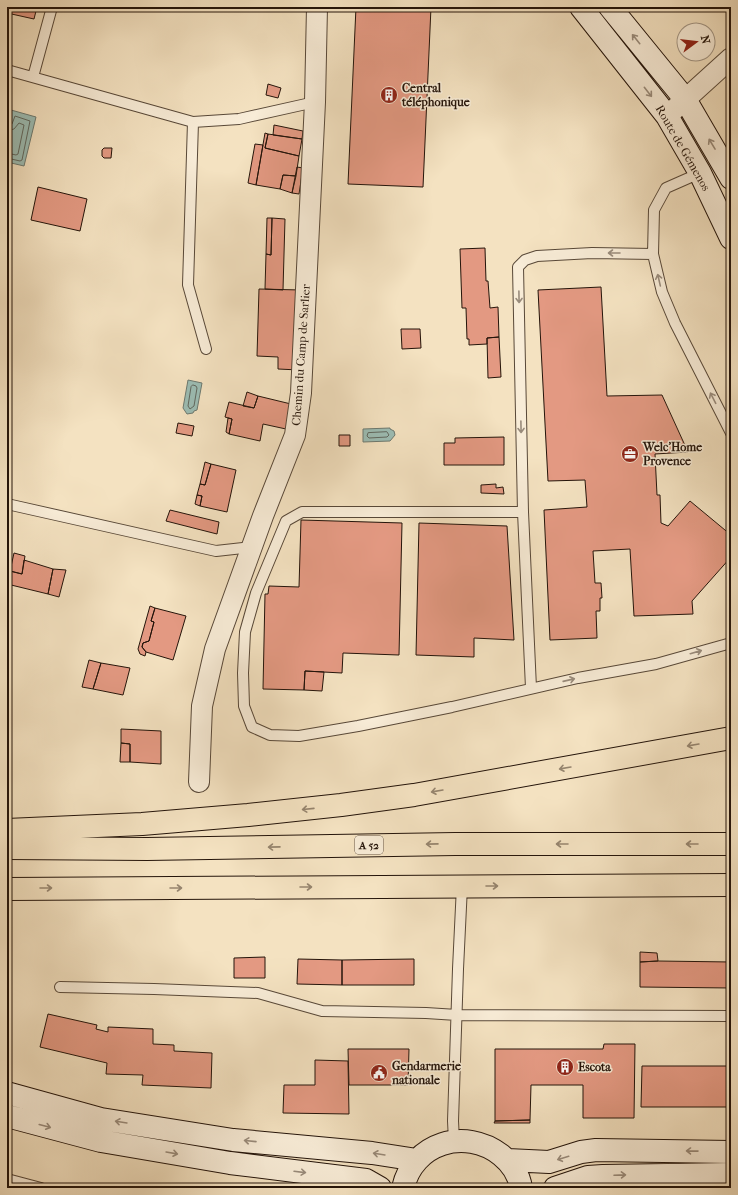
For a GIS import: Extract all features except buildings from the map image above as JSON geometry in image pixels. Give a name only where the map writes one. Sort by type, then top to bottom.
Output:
[{"type":"highway","points":[[7,830],[142,824],[341,805],[422,793],[731,738]]},
{"type":"highway","name":"A 52","points":[[7,848],[147,849],[455,844],[731,844]]},
{"type":"highway","points":[[7,889],[731,885]]},
{"type":"main road","name":"Route de Gémenos","points":[[581,7],[667,116],[700,173],[731,238]]},
{"type":"main road","points":[[610,7],[685,99],[731,178]]},
{"type":"main road","points":[[7,1093],[101,1119],[233,1140],[372,1153],[418,1160]]},
{"type":"main road","points":[[7,1116],[101,1141],[230,1163],[366,1180],[380,1188]]},
{"type":"main road","points":[[403,1188],[409,1172],[418,1160],[434,1147],[454,1141],[474,1141],[491,1148],[507,1160],[515,1171],[521,1188]]},
{"type":"main road","points":[[507,1160],[549,1162],[581,1152],[596,1150],[731,1152]]},
{"type":"main road","points":[[555,1188],[588,1177],[731,1174]]},
{"type":"street","name":"Chemin du Camp de Sarlier","points":[[199,782],[202,706],[215,649],[252,547],[295,436],[300,400],[315,102],[317,7]]},
{"type":"street","points":[[667,116],[731,58]]},
{"type":"lane","points":[[33,77],[52,7]]},
{"type":"lane","points":[[7,70],[194,122],[239,119],[315,102]]},
{"type":"lane","points":[[194,122],[188,285],[206,349]]},
{"type":"lane","points":[[700,173],[666,188],[654,210],[653,254],[662,292],[675,323],[731,433]]},
{"type":"lane","points":[[531,688],[523,512],[518,267],[525,260],[537,256],[592,253],[653,254]]},
{"type":"lane","points":[[7,504],[216,550],[252,547]]},
{"type":"lane","points":[[523,512],[302,512],[286,521],[256,593],[245,632],[243,673],[244,706],[252,726],[270,735],[299,736],[358,726],[578,678],[656,664],[731,643]]},
{"type":"lane","points":[[454,1141],[453,1122],[462,886]]},
{"type":"lane","points":[[60,987],[154,989],[258,994],[322,1011],[457,1015],[731,1016]]},
{"type":"lane","points":[[7,1179],[41,1188]]},
{"type":"water","points":[[11,110],[36,117],[24,166],[7,162],[7,130]]},
{"type":"water","points":[[188,380],[202,383],[197,410],[193,413],[187,414],[183,408]]},
{"type":"water","points":[[390,428],[394,431],[395,435],[390,441],[363,442],[363,429]]},
{"type":"place","name":"Central téléphonique","points":[[389,95]]},
{"type":"place","name":"Welc'Home Provence","points":[[630,454]]},
{"type":"place","name":"Escota","points":[[565,1067]]},
{"type":"place","name":"Gendarmerie nationale","points":[[379,1073]]}]
